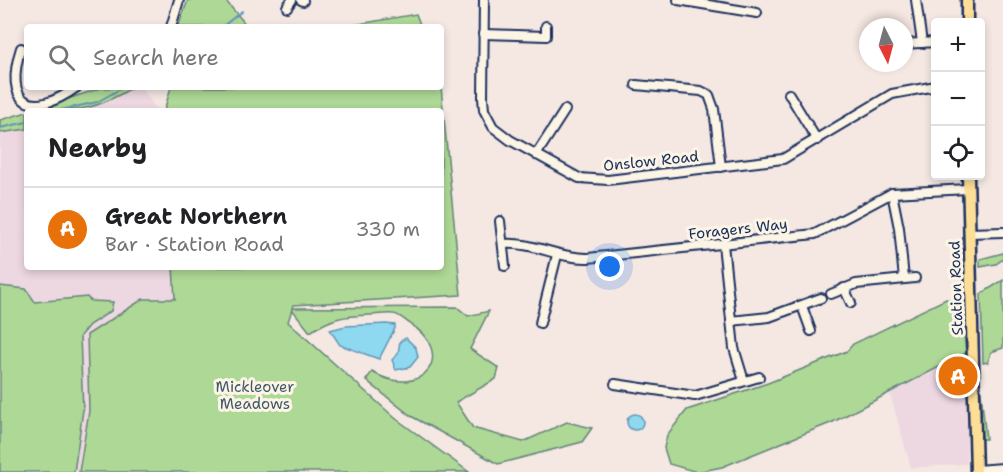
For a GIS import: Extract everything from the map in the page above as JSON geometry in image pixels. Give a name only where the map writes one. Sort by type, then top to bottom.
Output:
[{"type":"main road","points":[[967,0],[967,18]]},
{"type":"main road","name":"Station Road","points":[[968,180],[976,471]]},
{"type":"street","points":[[172,24],[179,0]]},
{"type":"street","name":"Onslow Road","points":[[484,0],[483,98],[487,117],[504,136],[579,178],[590,181],[783,159],[892,94],[931,87]]},
{"type":"street","points":[[678,0],[757,13]]},
{"type":"street","points":[[916,0],[922,43]]},
{"type":"street","points":[[483,34],[546,36],[546,26]]},
{"type":"street","points":[[913,44],[931,42]]},
{"type":"street","points":[[21,48],[14,82],[17,93],[24,101],[34,104],[50,101],[71,90]]},
{"type":"street","points":[[636,85],[646,90],[701,92],[709,95],[713,102],[721,167]]},
{"type":"street","points":[[789,94],[797,100],[817,140]]},
{"type":"street","points":[[536,155],[564,116]]},
{"type":"street","name":"Foragers Way","points":[[503,244],[520,244],[557,255],[588,258],[723,244],[825,231],[892,193],[968,189]]},
{"type":"street","points":[[892,193],[899,228],[904,279]]},
{"type":"street","points":[[500,221],[505,266]]},
{"type":"street","points":[[969,233],[1003,232]]},
{"type":"street","points":[[723,244],[734,348],[744,381]]},
{"type":"street","points":[[540,324],[557,255]]},
{"type":"street","points":[[831,294],[844,288],[915,278]]},
{"type":"street","points":[[844,288],[851,303]]},
{"type":"street","points":[[731,321],[768,317],[821,298]]},
{"type":"street","points":[[802,306],[811,331]]},
{"type":"street","points":[[615,384],[695,396],[759,376]]},
{"type":"street","points":[[976,471],[1003,468]]},
{"type":"shaded area","points":[[128,90],[143,90],[156,108],[90,108],[110,101]]},
{"type":"shaded area","points":[[24,129],[24,270],[173,270],[184,472],[31,472],[26,289],[0,286],[0,133]]},
{"type":"shaded area","points":[[966,353],[967,464],[911,468],[890,394]]},
{"type":"green space","points":[[188,0],[225,0],[245,24],[179,24]]},
{"type":"green space","points":[[416,14],[420,24],[359,24]]},
{"type":"green space","points":[[95,90],[128,90],[95,106],[40,108]]},
{"type":"green space","name":"Mickleover Meadows","points":[[170,90],[441,90],[443,108],[165,108]]},
{"type":"green space","points":[[24,113],[24,129],[0,133],[0,120]]},
{"type":"green space","name":"Mickleover Meadows","points":[[444,118],[461,295],[293,305],[292,308],[457,307],[468,316],[489,311],[470,349],[499,368],[496,379],[456,402],[473,428],[523,442],[567,422],[592,428],[582,442],[498,464],[411,416],[366,380],[372,372],[390,379],[406,381],[419,377],[428,370],[432,360],[431,348],[424,335],[409,323],[395,314],[353,316],[332,320],[310,332],[292,309],[288,322],[395,418],[469,472],[79,472],[89,411],[87,335],[143,299],[175,299],[173,270],[444,270]]},
{"type":"green space","points":[[1003,253],[1003,259],[996,264],[980,267],[980,259]]},
{"type":"green space","points":[[1003,280],[1003,348],[991,352],[988,362],[983,363],[981,294]]},
{"type":"green space","points":[[0,286],[26,289],[35,302],[87,297],[91,301],[113,302],[111,311],[89,325],[80,336],[83,410],[74,472],[0,472]]},
{"type":"green space","points":[[946,299],[960,303],[966,353],[833,422],[722,467],[697,472],[669,464],[664,448],[667,435],[687,410],[768,383],[847,351],[853,344]]},
{"type":"green space","points":[[979,373],[986,439],[982,439]]},
{"type":"water","points":[[395,325],[395,328],[379,359],[340,345],[330,330],[346,326]]},
{"type":"water","points":[[406,338],[416,348],[418,357],[410,367],[396,370],[392,360],[398,354],[400,341]]},
{"type":"water","points":[[632,414],[638,414],[643,422],[641,428],[632,430],[627,425],[627,419]]},
{"type":"waterway","points":[[226,24],[242,11]]},
{"type":"waterway","points":[[70,108],[97,102],[119,90]]},
{"type":"waterway","points":[[0,128],[24,123]]},
{"type":"place","name":"Great Northern","points":[[958,376]]}]
